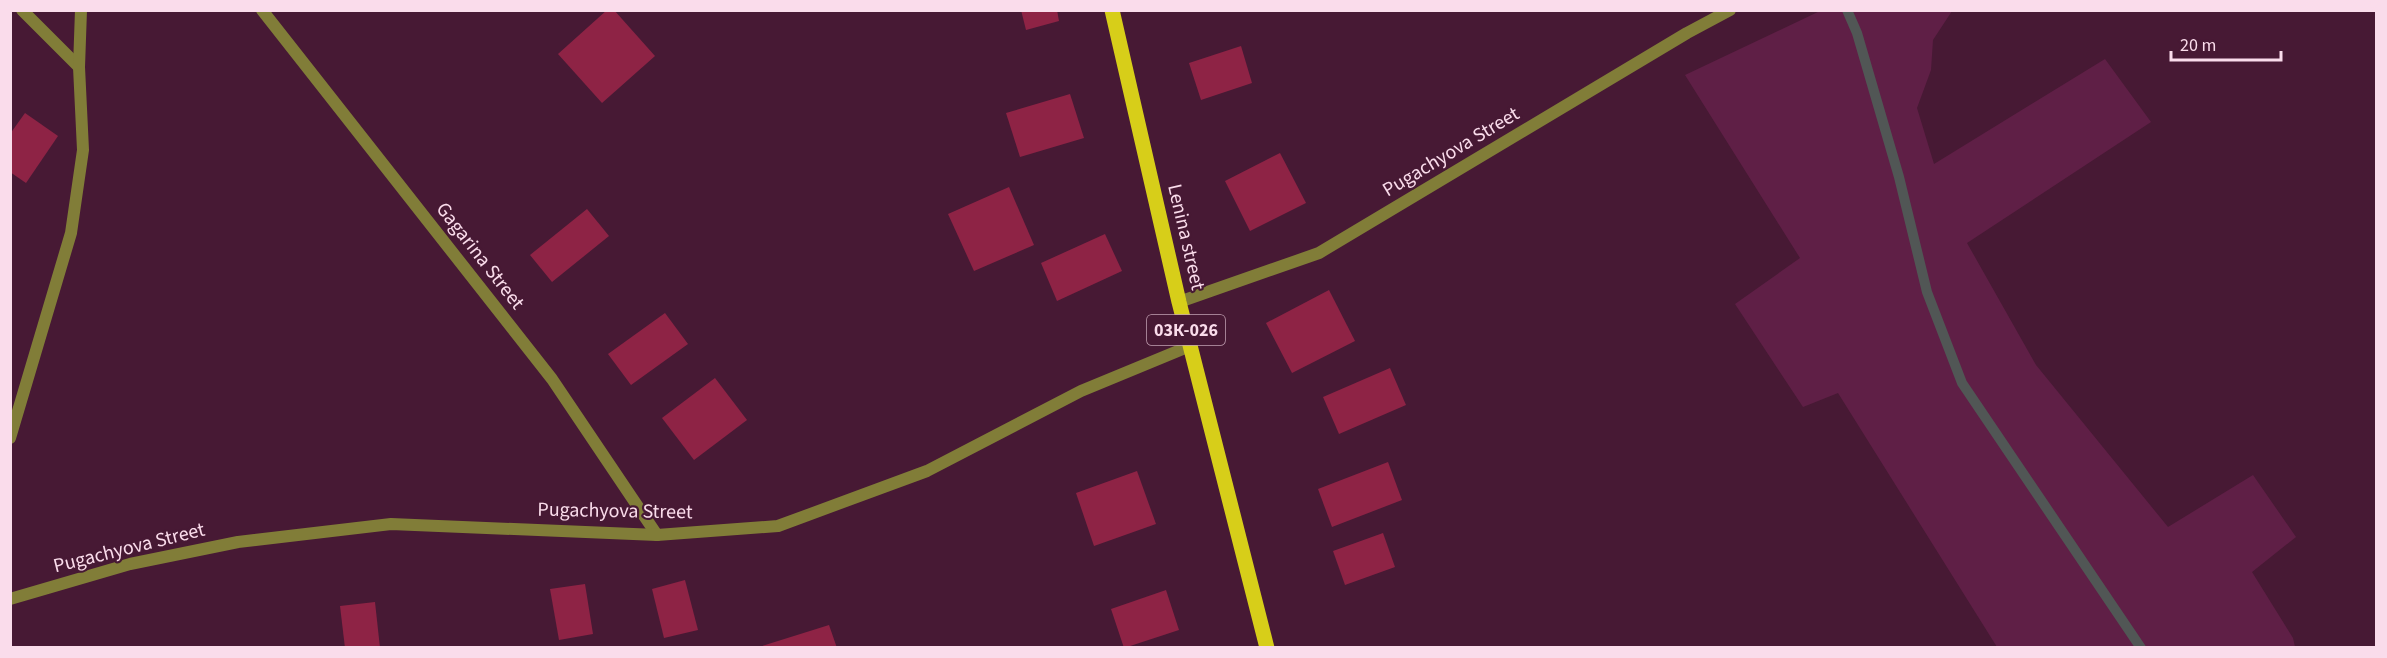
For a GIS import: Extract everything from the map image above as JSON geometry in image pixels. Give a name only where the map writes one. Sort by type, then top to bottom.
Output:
[{"type":"main road","name":"Lenina street","points":[[1112,10],[1179,302],[1267,648]]},
{"type":"street","points":[[22,10],[79,67]]},
{"type":"street","points":[[10,438],[71,233],[83,150],[79,67],[81,10]]},
{"type":"street","name":"Gagarina Street","points":[[262,10],[552,379],[657,535]]},
{"type":"street","name":"Pugachyova Street","points":[[1179,302],[1319,253],[1687,33],[1730,10]]},
{"type":"street","name":"Pugachyova Street","points":[[10,599],[130,564],[227,544],[391,524],[657,535],[778,525],[927,471],[1081,391],[1190,346]]},
{"type":"shaded area","points":[[1820,11],[1952,11],[1933,40],[1931,70],[1917,108],[1934,164],[2105,59],[2151,122],[1967,243],[2036,365],[2168,527],[2253,475],[2296,537],[2252,572],[2293,638],[2295,647],[1997,647],[1838,393],[1803,407],[1735,304],[1800,258],[1685,75]]},
{"type":"building","points":[[607,10],[614,10],[655,56],[602,103],[558,54]]},
{"type":"building","points":[[1021,10],[1057,10],[1059,21],[1026,30]]},
{"type":"building","points":[[1241,46],[1252,83],[1201,100],[1189,63]]},
{"type":"building","points":[[1070,94],[1084,138],[1020,157],[1006,113]]},
{"type":"building","points":[[25,113],[58,136],[26,183],[10,172],[10,134]]},
{"type":"building","points":[[1280,153],[1306,203],[1250,231],[1225,181]]},
{"type":"building","points":[[1009,187],[1034,245],[974,271],[948,214]]},
{"type":"building","points":[[587,209],[609,236],[552,282],[530,255]]},
{"type":"building","points":[[1105,234],[1122,271],[1057,301],[1041,263]]},
{"type":"building","points":[[1329,290],[1355,341],[1292,373],[1266,323]]},
{"type":"building","points":[[665,313],[688,344],[631,385],[608,354]]},
{"type":"building","points":[[1390,368],[1406,405],[1339,434],[1323,397]]},
{"type":"building","points":[[715,378],[747,420],[694,460],[662,418]]},
{"type":"building","points":[[1388,462],[1402,500],[1332,527],[1318,489]]},
{"type":"building","points":[[1137,471],[1156,524],[1094,546],[1076,493]]},
{"type":"building","points":[[1383,533],[1395,567],[1345,585],[1333,551]]},
{"type":"building","points":[[685,580],[698,630],[664,638],[652,589]]},
{"type":"building","points":[[585,584],[593,634],[559,640],[550,589]]},
{"type":"building","points":[[1166,590],[1179,630],[1124,648],[1111,609]]},
{"type":"building","points":[[375,602],[380,648],[345,648],[340,606]]},
{"type":"building","points":[[829,625],[837,648],[759,648],[759,647]]},
{"type":"waterway","points":[[1847,10],[1857,33],[1899,177],[1927,292],[1962,383],[2141,648]]}]
